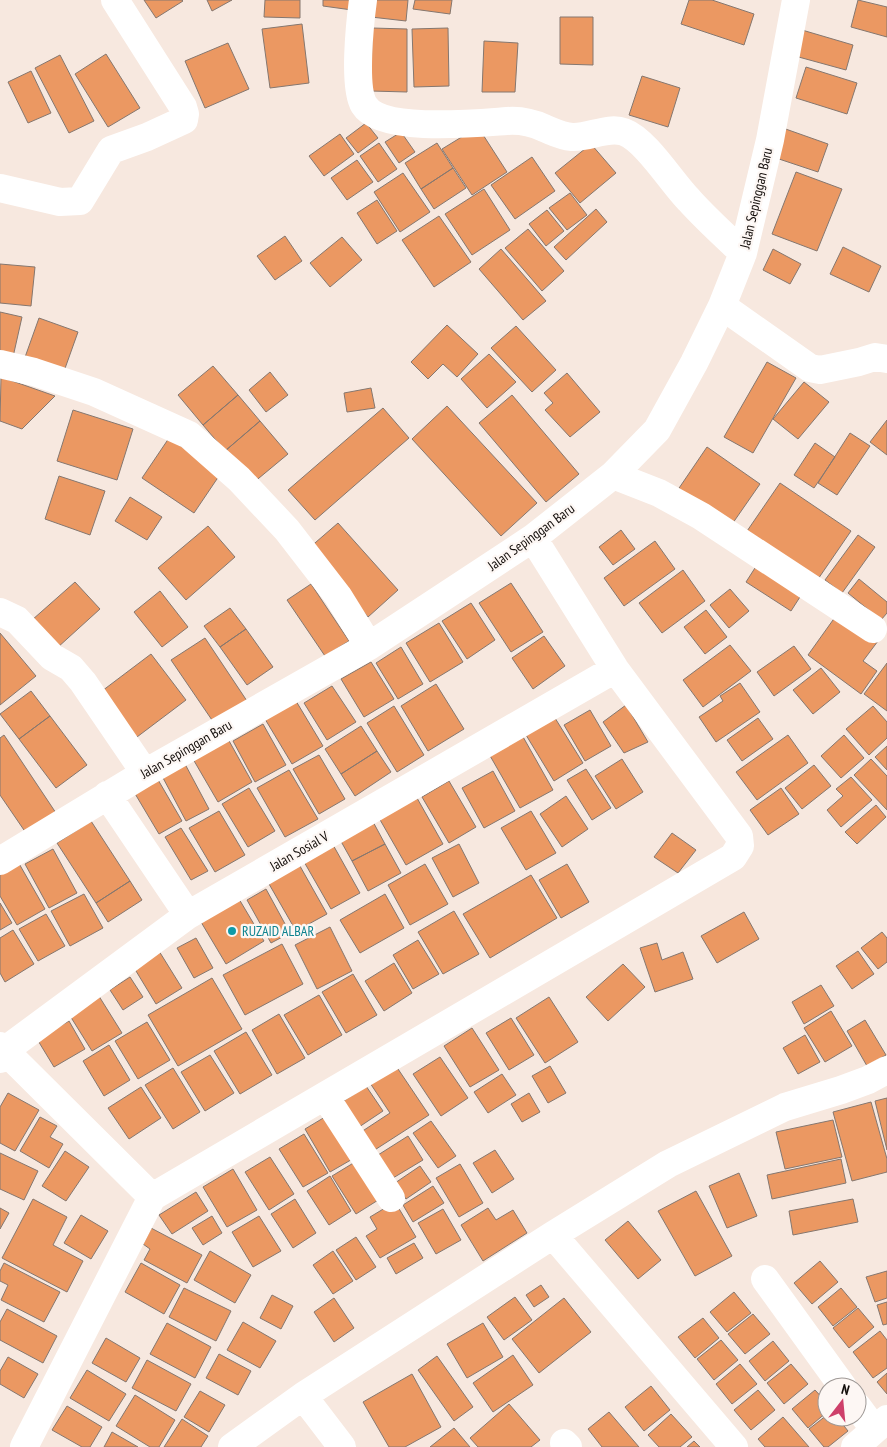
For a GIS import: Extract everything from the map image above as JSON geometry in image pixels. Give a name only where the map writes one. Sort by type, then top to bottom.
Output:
[{"type":"street","points":[[0,188],[60,202],[80,201],[111,150],[147,137],[184,120],[183,107],[115,0]]},
{"type":"street","points":[[363,0],[358,42],[359,88],[363,105],[370,112],[385,118],[421,124],[456,125],[508,121],[528,123],[562,136],[586,136],[619,130],[627,133],[659,162],[688,199],[743,253]]},
{"type":"street","name":"Jalan Sepinggan Baru","points":[[0,860],[107,795],[369,646],[533,538],[613,475],[658,430],[722,306],[743,253],[770,140],[796,0]]},
{"type":"street","points":[[722,306],[810,368],[820,370],[875,357],[887,359]]},
{"type":"street","points":[[0,364],[34,372],[94,392],[189,435],[238,479],[287,530],[338,596],[369,646]]},
{"type":"street","points":[[613,475],[659,493],[701,516],[873,629]]},
{"type":"street","points":[[24,1447],[152,1197],[733,857],[740,846],[739,836],[615,669],[533,538]]},
{"type":"street","points":[[0,612],[17,620],[52,657],[70,668],[83,682],[145,773]]},
{"type":"street","name":"Jalan Sosial V","points":[[1,1052],[188,915],[615,669]]},
{"type":"street","points":[[107,795],[188,915]]},
{"type":"street","points":[[1,1052],[152,1197]]},
{"type":"street","points":[[232,1447],[302,1396],[553,1235],[668,1164],[785,1107],[841,1090],[868,1080],[887,1070]]},
{"type":"street","points":[[325,1096],[391,1198]]},
{"type":"street","points":[[553,1235],[734,1447]]},
{"type":"street","points":[[765,1279],[836,1377]]},
{"type":"street","points":[[302,1396],[342,1447]]},
{"type":"building","points":[[144,0],[182,0],[183,1],[156,18]]},
{"type":"building","points":[[207,0],[232,0],[212,11]]},
{"type":"building","points":[[265,0],[300,0],[300,18],[264,17]]},
{"type":"building","points":[[323,0],[353,0],[352,10],[323,6]]},
{"type":"building","points":[[373,0],[408,0],[406,21],[371,17]]},
{"type":"building","points":[[415,0],[452,0],[450,14],[413,9]]},
{"type":"building","points":[[689,0],[712,0],[754,14],[744,45],[681,24]]},
{"type":"building","points":[[858,0],[887,7],[887,37],[851,27]]},
{"type":"building","points":[[560,17],[593,17],[593,65],[560,64]]},
{"type":"building","points":[[302,24],[309,83],[270,88],[262,29]]},
{"type":"building","points":[[372,28],[407,29],[407,92],[371,91]]},
{"type":"building","points":[[448,28],[449,86],[414,87],[412,29]]},
{"type":"building","points":[[802,30],[853,45],[846,70],[795,56]]},
{"type":"building","points":[[484,41],[518,43],[515,92],[482,92]]},
{"type":"building","points":[[228,43],[249,89],[205,108],[185,61]]},
{"type":"building","points":[[106,54],[140,108],[108,127],[75,74]]},
{"type":"building","points":[[60,55],[94,121],[69,133],[35,68]]},
{"type":"building","points":[[806,67],[857,83],[847,114],[796,98]]},
{"type":"building","points":[[31,71],[51,113],[28,123],[8,82]]},
{"type":"building","points":[[642,76],[680,88],[668,127],[629,115]]},
{"type":"building","points":[[366,123],[378,138],[358,153],[346,138]]},
{"type":"building","points":[[478,127],[507,172],[472,195],[442,149]]},
{"type":"building","points":[[780,127],[828,144],[818,172],[770,156]]},
{"type":"building","points":[[401,132],[415,152],[399,163],[385,142]]},
{"type":"building","points":[[340,134],[354,154],[324,176],[309,156]]},
{"type":"building","points":[[379,143],[397,169],[378,182],[360,156]]},
{"type":"building","points":[[437,143],[453,168],[421,189],[405,163]]},
{"type":"building","points":[[591,144],[616,173],[580,203],[555,173]]},
{"type":"building","points":[[532,157],[555,191],[515,219],[491,185]]},
{"type":"building","points":[[357,160],[373,182],[347,200],[331,178]]},
{"type":"building","points":[[453,168],[466,188],[434,209],[421,189]]},
{"type":"building","points":[[796,172],[842,189],[817,251],[772,234]]},
{"type":"building","points":[[403,173],[430,212],[400,232],[374,192]]},
{"type":"building","points":[[484,189],[510,230],[472,255],[445,214]]},
{"type":"building","points":[[570,193],[587,215],[567,230],[549,208]]},
{"type":"building","points":[[377,200],[397,231],[377,244],[357,213]]},
{"type":"building","points":[[596,209],[607,222],[566,260],[554,247]]},
{"type":"building","points":[[547,210],[564,231],[546,246],[529,224]]},
{"type":"building","points":[[439,216],[471,262],[434,287],[402,240]]},
{"type":"building","points":[[528,229],[564,271],[542,291],[505,248]]},
{"type":"building","points":[[285,236],[302,261],[275,280],[257,256]]},
{"type":"building","points":[[342,237],[362,260],[330,287],[310,263]]},
{"type":"building","points":[[843,247],[881,266],[869,292],[830,274]]},
{"type":"building","points":[[501,249],[546,301],[523,320],[479,269]]},
{"type":"building","points":[[773,249],[801,264],[790,284],[763,270]]},
{"type":"building","points":[[0,264],[35,267],[31,306],[0,303]]},
{"type":"building","points":[[0,312],[22,317],[13,357],[0,354]]},
{"type":"building","points":[[39,318],[78,332],[63,374],[24,360]]},
{"type":"building","points":[[447,325],[478,354],[457,377],[443,364],[428,379],[411,362]]},
{"type":"building","points":[[516,326],[556,370],[532,392],[491,348]]},
{"type":"building","points":[[489,354],[516,382],[487,408],[461,379]]},
{"type":"building","points":[[767,362],[796,378],[753,453],[724,437]]},
{"type":"building","points":[[213,366],[238,395],[203,425],[178,395]]},
{"type":"building","points":[[270,372],[288,395],[266,412],[249,390]]},
{"type":"building","points":[[567,373],[600,412],[570,437],[545,410],[553,403],[544,393]]},
{"type":"building","points":[[1,377],[55,396],[22,429],[0,421]]},
{"type":"building","points":[[804,382],[829,402],[798,439],[773,419]]},
{"type":"building","points":[[371,388],[375,408],[347,412],[344,393]]},
{"type":"building","points":[[238,395],[260,421],[225,451],[203,425]]},
{"type":"building","points":[[512,395],[579,474],[546,502],[479,423]]},
{"type":"building","points":[[447,406],[537,503],[501,536],[412,439]]},
{"type":"building","points":[[383,408],[409,438],[315,520],[288,490]]},
{"type":"building","points":[[73,410],[133,429],[117,480],[57,461]]},
{"type":"building","points":[[887,420],[887,455],[870,442]]},
{"type":"building","points":[[260,421],[288,454],[253,483],[225,451]]},
{"type":"building","points":[[850,433],[870,446],[837,495],[818,483]]},
{"type":"building","points":[[169,438],[221,473],[194,513],[142,478]]},
{"type":"building","points":[[815,443],[835,457],[814,488],[794,475]]},
{"type":"building","points":[[707,447],[760,484],[728,530],[675,494]]},
{"type":"building","points":[[59,476],[105,491],[90,535],[45,519]]},
{"type":"building","points":[[780,483],[851,531],[816,582],[745,534]]},
{"type":"building","points":[[130,497],[162,517],[147,540],[115,521]]},
{"type":"building","points":[[338,523],[398,590],[368,617],[308,549]]},
{"type":"building","points":[[208,526],[235,557],[186,600],[158,568]]},
{"type":"building","points":[[621,530],[635,549],[613,565],[599,547]]},
{"type":"building","points":[[858,535],[875,547],[842,593],[825,580]]},
{"type":"building","points":[[655,541],[675,569],[624,606],[604,578]]},
{"type":"building","points":[[762,557],[807,586],[791,611],[746,582]]},
{"type":"building","points":[[683,570],[705,601],[662,633],[639,603]]},
{"type":"building","points":[[859,579],[887,602],[887,613],[881,620],[848,593]]},
{"type":"building","points":[[75,582],[100,609],[57,648],[32,620]]},
{"type":"building","points":[[511,583],[543,632],[511,652],[479,603]]},
{"type":"building","points":[[311,584],[349,641],[325,656],[287,600]]},
{"type":"building","points":[[730,589],[749,611],[729,628],[710,605]]},
{"type":"building","points":[[160,591],[188,627],[162,647],[134,612]]},
{"type":"building","points":[[471,603],[495,640],[467,659],[442,621]]},
{"type":"building","points":[[230,608],[246,629],[220,647],[204,626]]},
{"type":"building","points":[[706,610],[727,637],[705,654],[684,627]]},
{"type":"building","points":[[838,613],[878,641],[863,661],[877,671],[861,694],[808,655]]},
{"type":"building","points":[[439,623],[463,662],[430,682],[406,643]]},
{"type":"building","points":[[246,629],[273,667],[247,685],[220,647]]},
{"type":"building","points":[[0,633],[36,676],[0,705]]},
{"type":"building","points":[[544,636],[565,666],[533,689],[512,658]]},
{"type":"building","points":[[205,638],[247,701],[214,723],[171,660]]},
{"type":"building","points":[[730,645],[751,671],[703,707],[683,680]]},
{"type":"building","points":[[794,646],[811,669],[774,696],[757,672]]},
{"type":"building","points":[[401,647],[423,684],[398,699],[376,663]]},
{"type":"building","points":[[151,654],[186,700],[133,740],[98,694]]},
{"type":"building","points":[[371,662],[394,699],[364,717],[341,679]]},
{"type":"building","points":[[887,663],[887,711],[864,694]]},
{"type":"building","points":[[821,668],[840,692],[813,714],[793,690]]},
{"type":"building","points":[[740,683],[760,712],[716,742],[699,717],[723,701],[720,696]]},
{"type":"building","points":[[436,684],[464,729],[428,751],[401,706]]},
{"type":"building","points":[[332,686],[356,722],[327,740],[304,703]]},
{"type":"building","points":[[31,691],[50,716],[19,739],[0,714]]},
{"type":"building","points":[[296,701],[323,746],[292,764],[265,719]]},
{"type":"building","points":[[626,705],[648,742],[624,753],[603,722]]},
{"type":"building","points":[[394,706],[424,755],[397,772],[367,723]]},
{"type":"building","points":[[873,706],[887,722],[887,738],[869,755],[846,729]]},
{"type":"building","points":[[590,710],[611,746],[585,761],[564,725]]},
{"type":"building","points":[[50,716],[87,765],[56,788],[19,739]]},
{"type":"building","points":[[555,718],[583,763],[554,781],[526,735]]},
{"type":"building","points":[[758,718],[773,739],[742,761],[727,740]]},
{"type":"building","points":[[263,724],[286,765],[255,782],[233,741]]},
{"type":"building","points":[[361,726],[377,751],[341,774],[325,749]]},
{"type":"building","points":[[4,735],[56,813],[26,833],[0,795],[0,738]]},
{"type":"building","points":[[522,735],[553,790],[520,808],[489,754]]},
{"type":"building","points":[[788,735],[808,763],[757,800],[736,772]]},
{"type":"building","points":[[844,735],[864,758],[841,778],[821,756]]},
{"type":"building","points":[[228,739],[252,782],[218,802],[193,759]]},
{"type":"building","points":[[887,746],[887,770],[875,757]]},
{"type":"building","points":[[377,751],[391,772],[355,796],[341,774]]},
{"type":"building","points":[[319,755],[345,799],[319,814],[293,769]]},
{"type":"building","points":[[622,759],[643,792],[616,809],[595,776]]},
{"type":"building","points":[[871,759],[887,776],[887,810],[854,775]]},
{"type":"building","points":[[185,764],[209,809],[186,821],[162,776]]},
{"type":"building","points":[[814,765],[831,786],[802,809],[785,788]]},
{"type":"building","points":[[586,769],[611,808],[592,820],[567,780]]},
{"type":"building","points":[[289,770],[318,819],[285,837],[257,788]]},
{"type":"building","points":[[493,771],[515,811],[484,828],[462,788]]},
{"type":"building","points":[[851,777],[872,800],[841,827],[827,810],[843,796],[836,789]]},
{"type":"building","points":[[157,778],[182,821],[159,834],[134,792]]},
{"type":"building","points":[[449,781],[476,827],[449,843],[422,797]]},
{"type":"building","points":[[249,788],[275,831],[248,847],[222,804]]},
{"type":"building","points":[[781,788],[799,814],[768,835],[750,810]]},
{"type":"building","points":[[566,796],[588,829],[562,847],[540,814]]},
{"type":"building","points":[[417,798],[443,844],[406,865],[379,818]]},
{"type":"building","points":[[876,805],[886,817],[857,844],[845,832]]},
{"type":"building","points":[[219,811],[245,855],[215,872],[189,828]]},
{"type":"building","points":[[531,811],[556,853],[526,870],[501,828]]},
{"type":"building","points":[[371,818],[385,844],[352,861],[338,836]]},
{"type":"building","points":[[91,821],[130,881],[96,903],[57,843]]},
{"type":"building","points":[[181,828],[208,871],[191,880],[165,837]]},
{"type":"building","points":[[672,833],[696,850],[678,873],[654,857]]},
{"type":"building","points":[[332,843],[360,893],[331,909],[303,860]]},
{"type":"building","points":[[385,844],[401,873],[368,891],[352,861]]},
{"type":"building","points":[[459,844],[479,883],[453,897],[432,858]]},
{"type":"building","points":[[53,849],[77,893],[49,908],[25,864]]},
{"type":"building","points":[[296,859],[327,914],[296,931],[265,877]]},
{"type":"building","points":[[17,860],[45,909],[17,925],[0,896],[0,870]]},
{"type":"building","points":[[425,864],[448,904],[410,925],[388,885]]},
{"type":"building","points":[[567,864],[589,902],[561,918],[539,880]]},
{"type":"building","points":[[531,875],[557,918],[490,958],[463,914]]},
{"type":"building","points":[[130,881],[142,900],[108,922],[96,903]]},
{"type":"building","points":[[266,889],[290,933],[271,943],[247,900]]},
{"type":"building","points":[[84,894],[103,928],[70,946],[51,911]]},
{"type":"building","points":[[385,894],[404,928],[360,953],[340,920]]},
{"type":"building","name":"RUZAID ALBAR","points":[[239,899],[264,941],[226,964],[201,922]]},
{"type":"building","points":[[0,903],[12,923],[0,930]]},
{"type":"building","points":[[454,911],[479,954],[443,974],[418,932]]},
{"type":"building","points":[[744,912],[759,939],[717,963],[701,936]]},
{"type":"building","points":[[46,914],[65,946],[38,961],[19,929]]},
{"type":"building","points":[[330,927],[352,971],[317,989],[295,945]]},
{"type":"building","points":[[13,930],[34,964],[5,982],[0,973],[0,938]]},
{"type":"building","points":[[882,932],[887,938],[887,962],[878,969],[861,948]]},
{"type":"building","points":[[196,938],[213,968],[194,978],[177,948]]},
{"type":"building","points":[[418,940],[439,974],[413,989],[393,955]]},
{"type":"building","points":[[657,943],[662,960],[683,952],[693,979],[655,992],[640,948]]},
{"type":"building","points":[[282,944],[303,984],[245,1015],[223,975]]},
{"type":"building","points":[[159,951],[182,988],[156,1004],[133,966]]},
{"type":"building","points":[[858,951],[874,974],[852,989],[836,966]]},
{"type":"building","points":[[394,963],[412,993],[384,1011],[365,981]]},
{"type":"building","points":[[623,964],[645,987],[608,1021],[586,997]]},
{"type":"building","points":[[353,974],[377,1015],[346,1033],[322,992]]},
{"type":"building","points":[[130,977],[143,997],[123,1010],[110,990]]},
{"type":"building","points":[[212,978],[242,1029],[178,1066],[148,1015]]},
{"type":"building","points":[[821,985],[834,1006],[804,1024],[792,1002]]},
{"type":"building","points":[[97,993],[122,1033],[92,1051],[67,1011]]},
{"type":"building","points":[[319,995],[342,1035],[308,1055],[284,1015]]},
{"type":"building","points":[[549,997],[578,1042],[545,1063],[516,1018]]},
{"type":"building","points":[[831,1011],[852,1046],[825,1062],[804,1028]]},
{"type":"building","points":[[279,1014],[305,1058],[277,1074],[252,1030]]},
{"type":"building","points":[[511,1018],[534,1055],[509,1070],[486,1033]]},
{"type":"building","points":[[865,1020],[886,1055],[867,1066],[847,1031]]},
{"type":"building","points":[[69,1021],[85,1049],[54,1067],[37,1039]]},
{"type":"building","points":[[147,1022],[170,1060],[138,1079],[115,1041]]},
{"type":"building","points":[[472,1028],[499,1070],[470,1087],[444,1046]]},
{"type":"building","points":[[246,1032],[272,1075],[240,1094],[214,1051]]},
{"type":"building","points":[[805,1035],[820,1062],[798,1074],[783,1048]]},
{"type":"building","points":[[109,1045],[130,1080],[104,1096],[83,1061]]},
{"type":"building","points":[[210,1055],[234,1093],[205,1111],[181,1072]]},
{"type":"building","points":[[440,1057],[468,1098],[441,1116],[413,1074]]},
{"type":"building","points":[[396,1066],[429,1115],[370,1153],[358,1134],[390,1113],[370,1083]]},
{"type":"building","points":[[550,1066],[566,1093],[548,1103],[532,1076]]},
{"type":"building","points":[[173,1068],[200,1112],[173,1129],[145,1085]]},
{"type":"building","points":[[502,1074],[516,1095],[488,1113],[474,1092]]},
{"type":"building","points":[[366,1086],[383,1111],[359,1127],[342,1102]]},
{"type":"building","points":[[141,1087],[161,1118],[129,1139],[108,1108]]},
{"type":"building","points":[[8,1093],[39,1110],[15,1151],[0,1143],[0,1107]]},
{"type":"building","points":[[529,1093],[540,1112],[522,1122],[511,1104]]},
{"type":"building","points":[[887,1098],[887,1150],[875,1101]]},
{"type":"building","points":[[871,1102],[887,1159],[887,1172],[852,1181],[833,1112]]},
{"type":"building","points":[[330,1114],[356,1157],[330,1172],[305,1129]]},
{"type":"building","points":[[40,1117],[57,1126],[50,1137],[63,1144],[49,1168],[20,1151]]},
{"type":"building","points":[[833,1120],[842,1157],[785,1169],[776,1132]]},
{"type":"building","points":[[431,1121],[456,1156],[438,1168],[413,1133]]},
{"type":"building","points":[[304,1134],[328,1173],[303,1187],[279,1149]]},
{"type":"building","points":[[408,1136],[423,1160],[393,1178],[378,1155]]},
{"type":"building","points":[[495,1150],[514,1179],[492,1193],[473,1163]]},
{"type":"building","points":[[65,1151],[89,1167],[66,1201],[42,1186]]},
{"type":"building","points":[[0,1153],[38,1171],[24,1200],[0,1189]]},
{"type":"building","points":[[270,1157],[294,1194],[269,1210],[245,1172]]},
{"type":"building","points":[[360,1159],[383,1197],[356,1214],[332,1176]]},
{"type":"building","points":[[841,1159],[846,1183],[772,1199],[767,1175]]},
{"type":"building","points":[[460,1164],[483,1203],[459,1217],[436,1178]]},
{"type":"building","points":[[420,1166],[431,1182],[406,1199],[395,1183]]},
{"type":"building","points":[[233,1169],[257,1210],[227,1227],[203,1187]]},
{"type":"building","points":[[739,1173],[757,1216],[727,1228],[709,1186]]},
{"type":"building","points":[[330,1176],[351,1211],[329,1225],[307,1191]]},
{"type":"building","points":[[433,1186],[444,1203],[413,1222],[403,1205]]},
{"type":"building","points":[[696,1191],[732,1256],[695,1276],[658,1211]]},
{"type":"building","points":[[196,1192],[208,1211],[172,1234],[159,1215]]},
{"type":"building","points":[[33,1199],[67,1217],[53,1245],[83,1261],[67,1292],[2,1258]]},
{"type":"building","points":[[295,1199],[316,1233],[293,1248],[271,1214]]},
{"type":"building","points":[[853,1199],[858,1222],[793,1235],[789,1211]]},
{"type":"building","points":[[395,1202],[416,1237],[380,1258],[366,1236],[377,1229],[370,1217]]},
{"type":"building","points":[[0,1208],[9,1213],[0,1229]]},
{"type":"building","points":[[488,1208],[496,1220],[513,1210],[527,1233],[483,1261],[461,1225]]},
{"type":"building","points":[[443,1209],[461,1240],[436,1254],[418,1223]]},
{"type":"building","points":[[81,1215],[108,1231],[91,1259],[64,1243]]},
{"type":"building","points":[[212,1216],[222,1233],[203,1245],[192,1228]]},
{"type":"building","points":[[259,1216],[281,1251],[253,1267],[232,1232]]},
{"type":"building","points":[[628,1221],[661,1260],[638,1279],[605,1240]]},
{"type":"building","points":[[151,1228],[202,1255],[187,1283],[144,1260],[150,1249],[143,1244]]},
{"type":"building","points":[[356,1237],[376,1267],[356,1280],[336,1250]]},
{"type":"building","points":[[414,1243],[423,1258],[396,1274],[387,1258]]},
{"type":"building","points":[[210,1251],[251,1275],[235,1303],[194,1280]]},
{"type":"building","points":[[333,1251],[353,1281],[333,1294],[313,1265]]},
{"type":"building","points":[[820,1261],[838,1282],[812,1304],[794,1283]]},
{"type":"building","points":[[4,1263],[60,1292],[44,1322],[1,1300],[8,1285],[0,1281],[0,1271]]},
{"type":"building","points":[[141,1263],[180,1285],[164,1314],[125,1292]]},
{"type":"building","points":[[887,1271],[887,1298],[875,1302],[866,1277]]},
{"type":"building","points":[[541,1285],[549,1297],[534,1307],[526,1295]]},
{"type":"building","points":[[184,1288],[231,1311],[216,1341],[169,1317]]},
{"type":"building","points":[[841,1288],[857,1307],[833,1326],[818,1307]]},
{"type":"building","points":[[734,1292],[751,1313],[727,1332],[710,1312]]},
{"type":"building","points":[[272,1295],[293,1306],[281,1329],[260,1318]]},
{"type":"building","points":[[515,1297],[532,1320],[504,1340],[487,1317]]},
{"type":"building","points":[[334,1298],[354,1328],[334,1342],[314,1312]]},
{"type":"building","points":[[564,1298],[591,1332],[539,1373],[512,1339]]},
{"type":"building","points":[[887,1302],[887,1324],[883,1325],[877,1305]]},
{"type":"building","points":[[858,1308],[874,1327],[849,1348],[833,1328]]},
{"type":"building","points":[[7,1309],[57,1336],[43,1363],[0,1340],[0,1322]]},
{"type":"building","points":[[753,1314],[770,1334],[745,1354],[728,1334]]},
{"type":"building","points":[[703,1318],[719,1338],[695,1358],[678,1337]]},
{"type":"building","points":[[243,1322],[276,1341],[260,1368],[227,1350]]},
{"type":"building","points":[[167,1323],[211,1347],[195,1378],[150,1354]]},
{"type":"building","points":[[483,1323],[503,1357],[467,1378],[447,1344]]},
{"type":"building","points":[[880,1331],[887,1340],[887,1368],[873,1378],[853,1352]]},
{"type":"building","points":[[106,1338],[140,1358],[126,1382],[92,1363]]},
{"type":"building","points":[[721,1340],[738,1360],[714,1380],[697,1359]]},
{"type":"building","points":[[773,1341],[789,1361],[765,1381],[749,1361]]},
{"type":"building","points":[[219,1354],[251,1371],[238,1395],[206,1378]]},
{"type":"building","points":[[513,1355],[533,1385],[493,1412],[473,1383]]},
{"type":"building","points":[[437,1356],[473,1407],[454,1421],[418,1370]]},
{"type":"building","points":[[8,1357],[38,1374],[24,1398],[0,1384],[0,1371]]},
{"type":"building","points":[[147,1360],[191,1384],[176,1411],[132,1388]]},
{"type":"building","points":[[740,1364],[757,1384],[732,1404],[716,1384]]},
{"type":"building","points":[[791,1364],[808,1384],[784,1404],[767,1383]]},
{"type":"building","points":[[87,1370],[126,1394],[109,1421],[70,1398]]},
{"type":"building","points":[[887,1373],[887,1394],[877,1382]]},
{"type":"building","points":[[412,1374],[441,1427],[405,1447],[389,1447],[363,1402]]},
{"type":"building","points":[[651,1386],[670,1410],[644,1431],[625,1407]]},
{"type":"building","points":[[758,1390],[775,1410],[751,1430],[734,1410]]},
{"type":"building","points":[[815,1390],[817,1392],[817,1420],[808,1428],[792,1409]]},
{"type":"building","points":[[200,1391],[225,1405],[209,1432],[184,1417]]},
{"type":"building","points":[[135,1395],[175,1420],[159,1447],[150,1447],[116,1426]]},
{"type":"building","points":[[509,1404],[540,1440],[531,1447],[478,1447],[470,1438]]},
{"type":"building","points":[[67,1406],[102,1427],[90,1447],[82,1447],[52,1430]]},
{"type":"building","points":[[609,1412],[639,1447],[602,1447],[588,1429]]},
{"type":"building","points":[[671,1414],[692,1437],[680,1447],[659,1447],[648,1435]]},
{"type":"building","points":[[783,1417],[809,1447],[765,1447],[758,1439]]},
{"type":"building","points":[[182,1419],[208,1436],[201,1447],[164,1447]]},
{"type":"building","points":[[817,1423],[817,1427],[845,1427],[848,1431],[828,1447],[824,1447],[809,1429]]},
{"type":"building","points":[[454,1428],[470,1447],[430,1447]]},
{"type":"building","points":[[112,1432],[138,1447],[104,1447]]},
{"type":"building","points":[[694,1441],[700,1447],[687,1447]]},
{"type":"place","name":"RUZAID ALBAR","points":[[232,931]]}]
